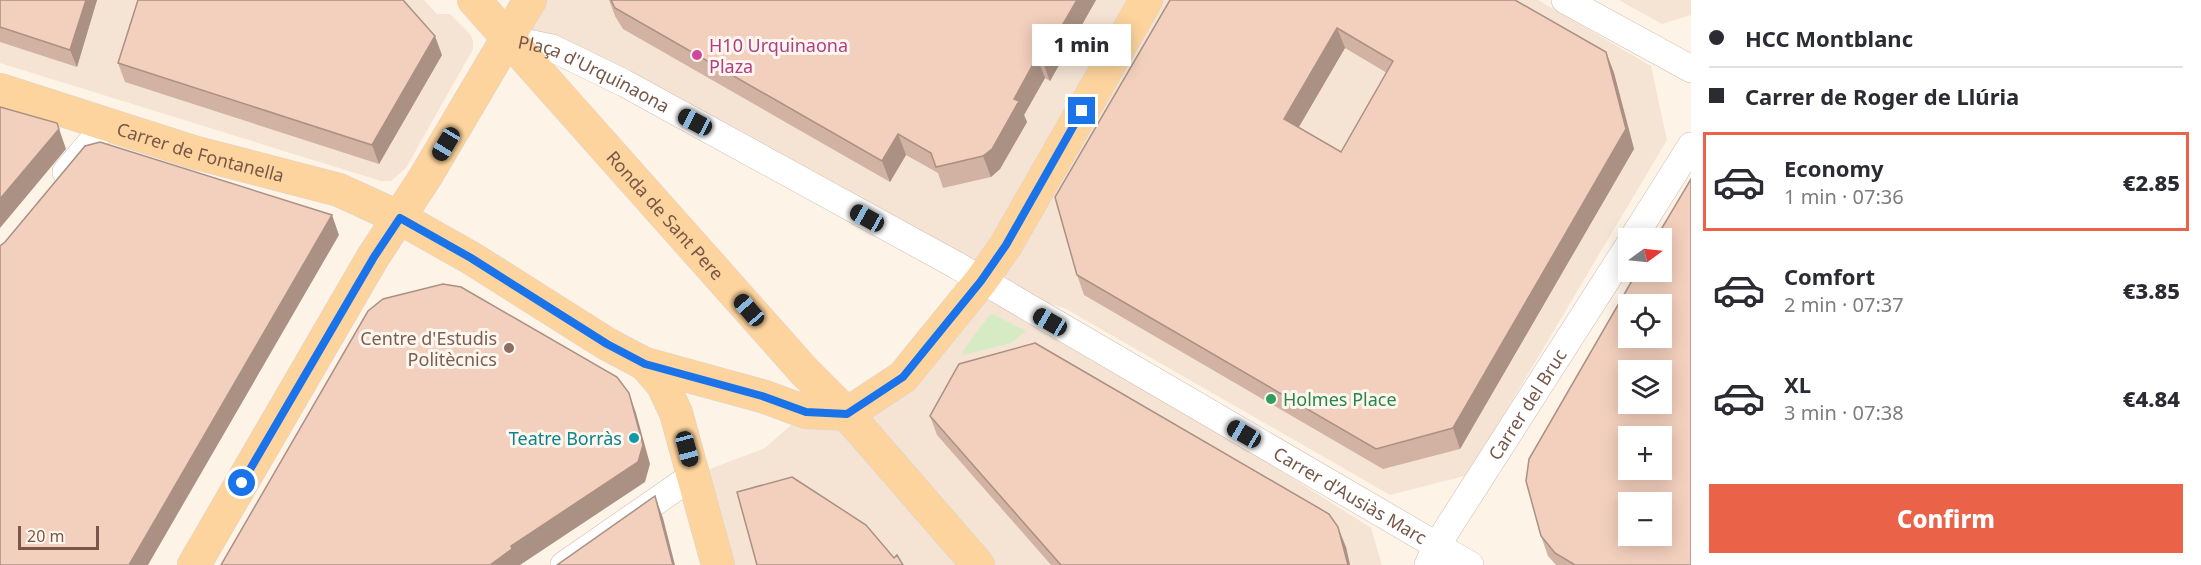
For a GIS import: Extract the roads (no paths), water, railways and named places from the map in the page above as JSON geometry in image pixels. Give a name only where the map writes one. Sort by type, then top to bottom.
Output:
[{"type":"main road","name":"Ronda de Sant Pere","points":[[474,0],[804,372],[847,414],[978,565]]},
{"type":"main road","points":[[508,39],[530,0]]},
{"type":"main road","points":[[400,218],[471,258],[607,344],[645,364],[762,396],[806,412],[847,414],[903,377],[981,281],[1006,245],[1146,0]]},
{"type":"main road","name":"Plaça d'Urquinaona","points":[[194,565],[374,257],[508,39]]},
{"type":"main road","name":"Carrer de Fontanella","points":[[0,90],[193,152],[339,190],[400,218]]},
{"type":"main road","points":[[645,364],[663,384],[670,398],[694,476],[717,565]]},
{"type":"street","points":[[1565,0],[1691,69]]},
{"type":"street","name":"Plaça d'Urquinaona","points":[[508,39],[552,48],[624,83],[981,281]]},
{"type":"street","points":[[53,188],[106,125]]},
{"type":"street","points":[[1639,228],[1691,146]]},
{"type":"street","name":"Carrer del Bruc","points":[[1433,555],[1618,262]]},
{"type":"street","name":"Carrer d'Ausiàs Marc","points":[[981,281],[1433,555],[1470,565]]},
{"type":"street","points":[[564,565],[664,493],[694,476]]},
{"type":"place","name":"H10 Urquinaona Plaza","points":[[697,55]]},
{"type":"place","name":"Centre d'Estudis Politècnics","points":[[509,348]]},
{"type":"place","name":"Holmes Place","points":[[1271,399]]},
{"type":"place","name":"Teatre Borràs","points":[[634,438]]}]
